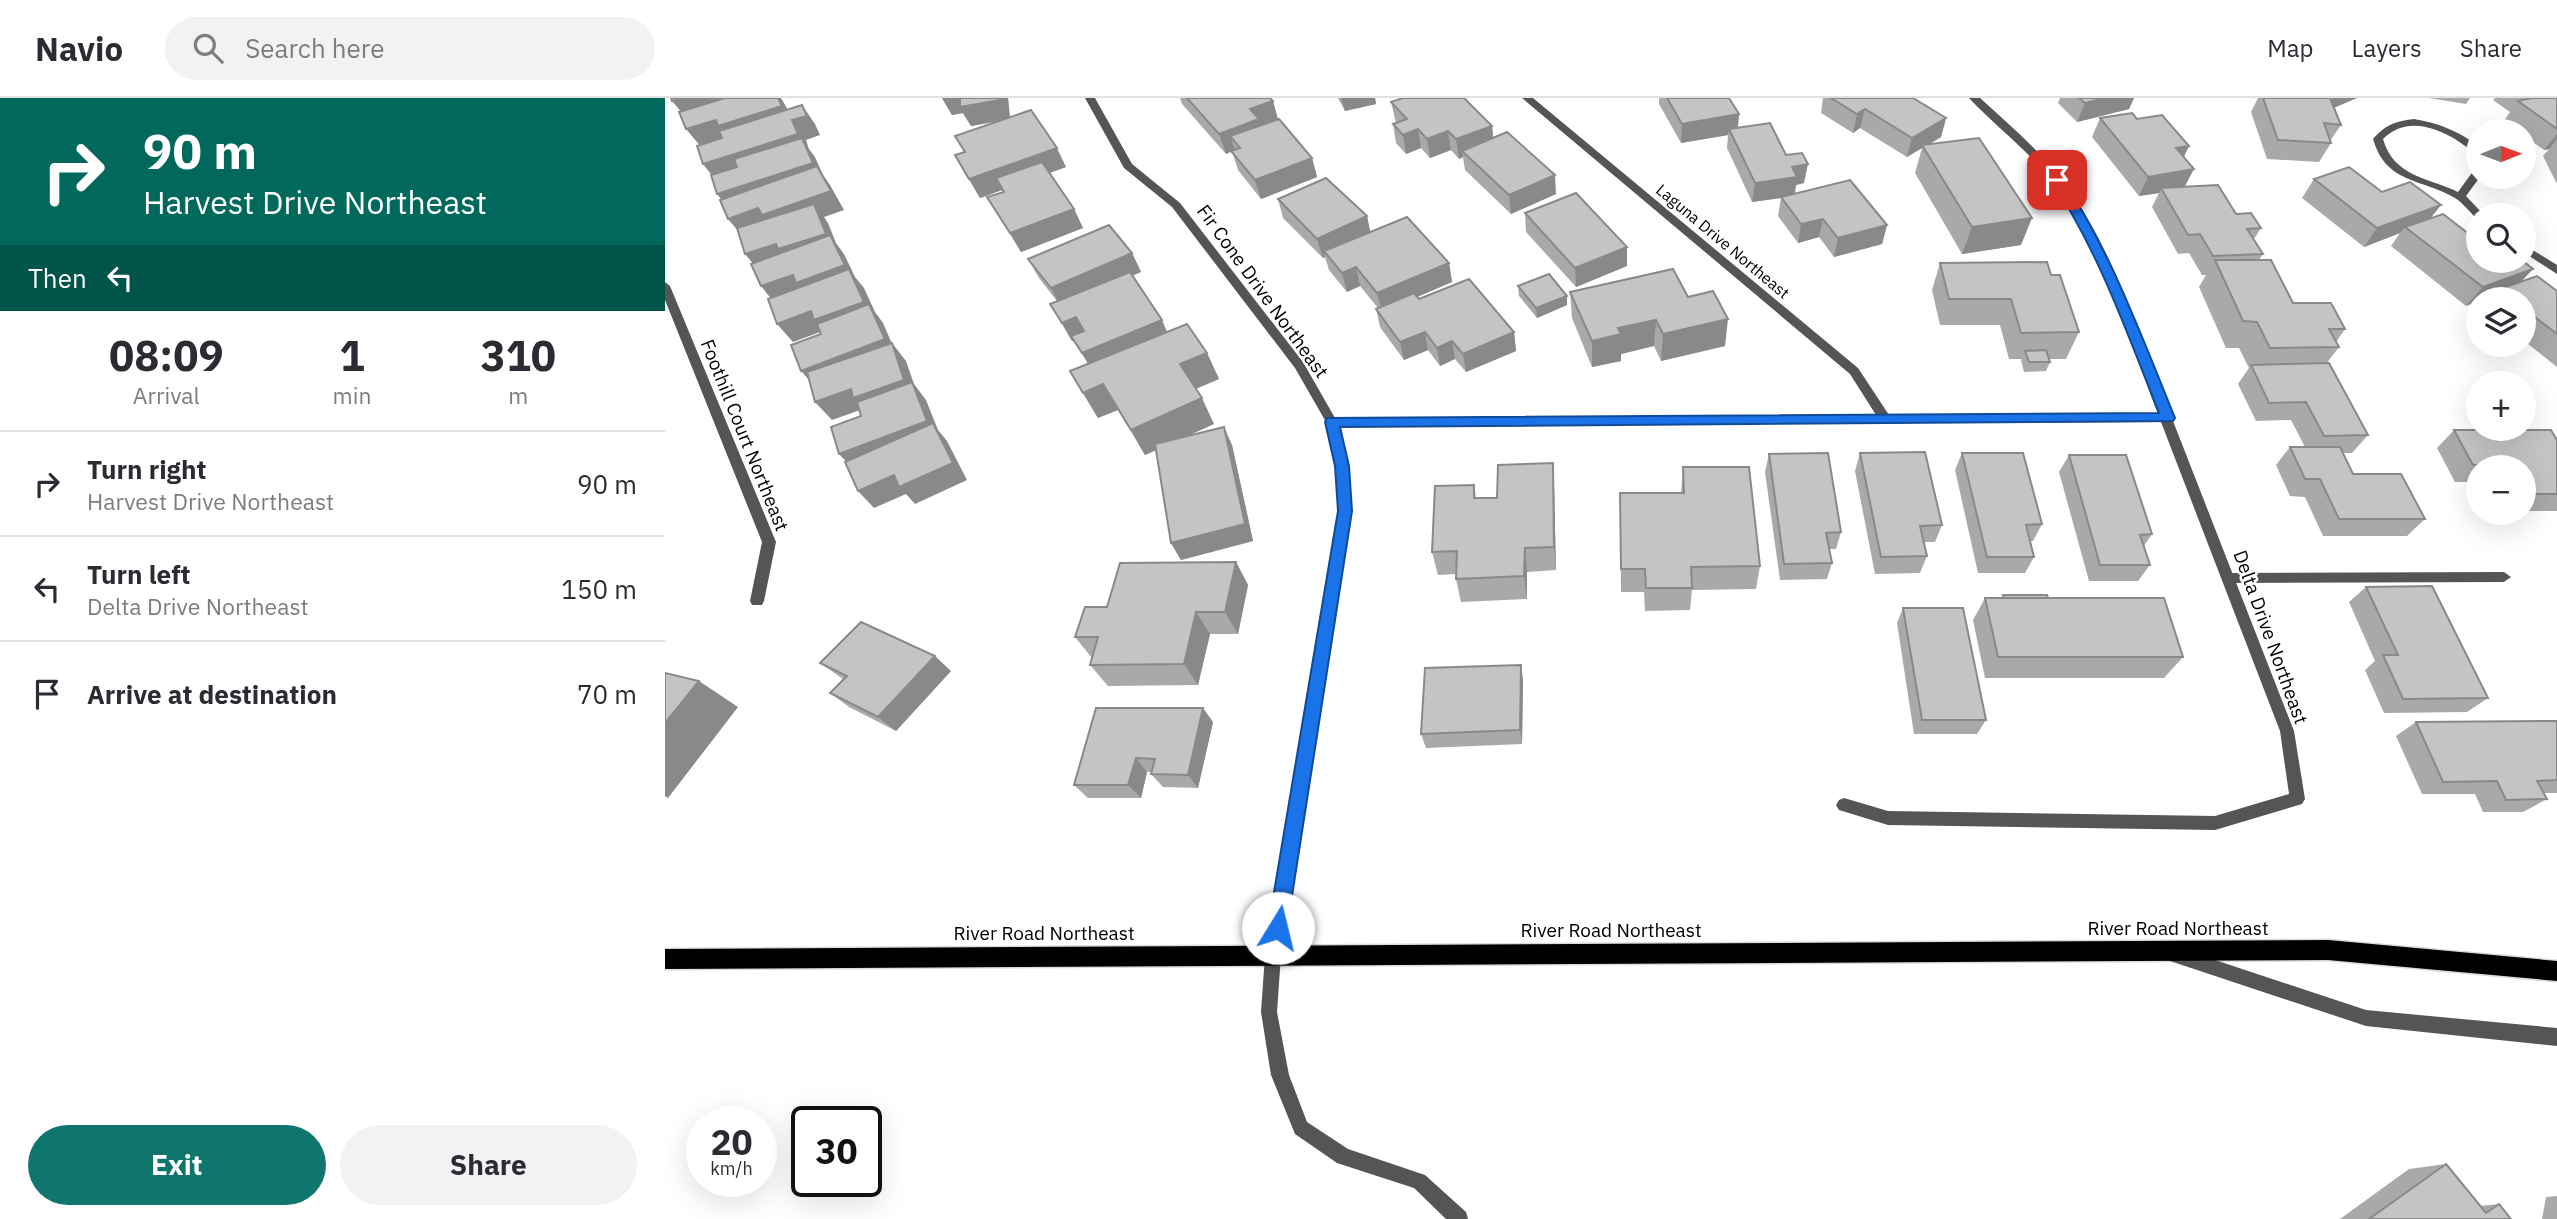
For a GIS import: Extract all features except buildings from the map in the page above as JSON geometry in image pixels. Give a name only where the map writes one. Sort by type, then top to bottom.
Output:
[{"type":"main road","name":"River Road Northeast","points":[[665,959],[2328,950],[2557,971]]},
{"type":"street","name":"Fir Cone Drive Northeast","points":[[1090,98],[1128,166],[1176,205],[1299,365],[1332,422],[1342,466],[1345,511],[1273,955],[1269,1012],[1280,1074],[1301,1128],[1343,1157],[1419,1181],[1459,1219]]},
{"type":"street","name":"Laguna Drive Northeast","points":[[1527,98],[1854,371],[1885,419]]},
{"type":"street","name":"Delta Drive Northeast","points":[[1844,805],[1888,818],[2215,823],[2297,799],[2287,731],[2168,418],[2110,275],[2080,215],[2057,180],[2003,123],[1974,98]]},
{"type":"street","points":[[2466,142],[2452,132],[2418,123],[2390,127],[2378,139],[2379,148],[2394,168],[2460,196],[2467,203]]},
{"type":"street","points":[[2460,196],[2466,188]]},
{"type":"street","points":[[2536,256],[2557,270]]},
{"type":"street","name":"Foothill Court Northeast","points":[[665,286],[769,541],[757,601]]},
{"type":"street","points":[[1332,422],[2168,418]]},
{"type":"street","points":[[2229,578],[2504,577]]},
{"type":"street","points":[[2162,950],[2366,1018],[2557,1037]]},
{"type":"route","points":[[1278,928],[1345,511],[1342,466],[1332,422],[2168,418],[2110,275],[2080,215],[2057,180]]}]
